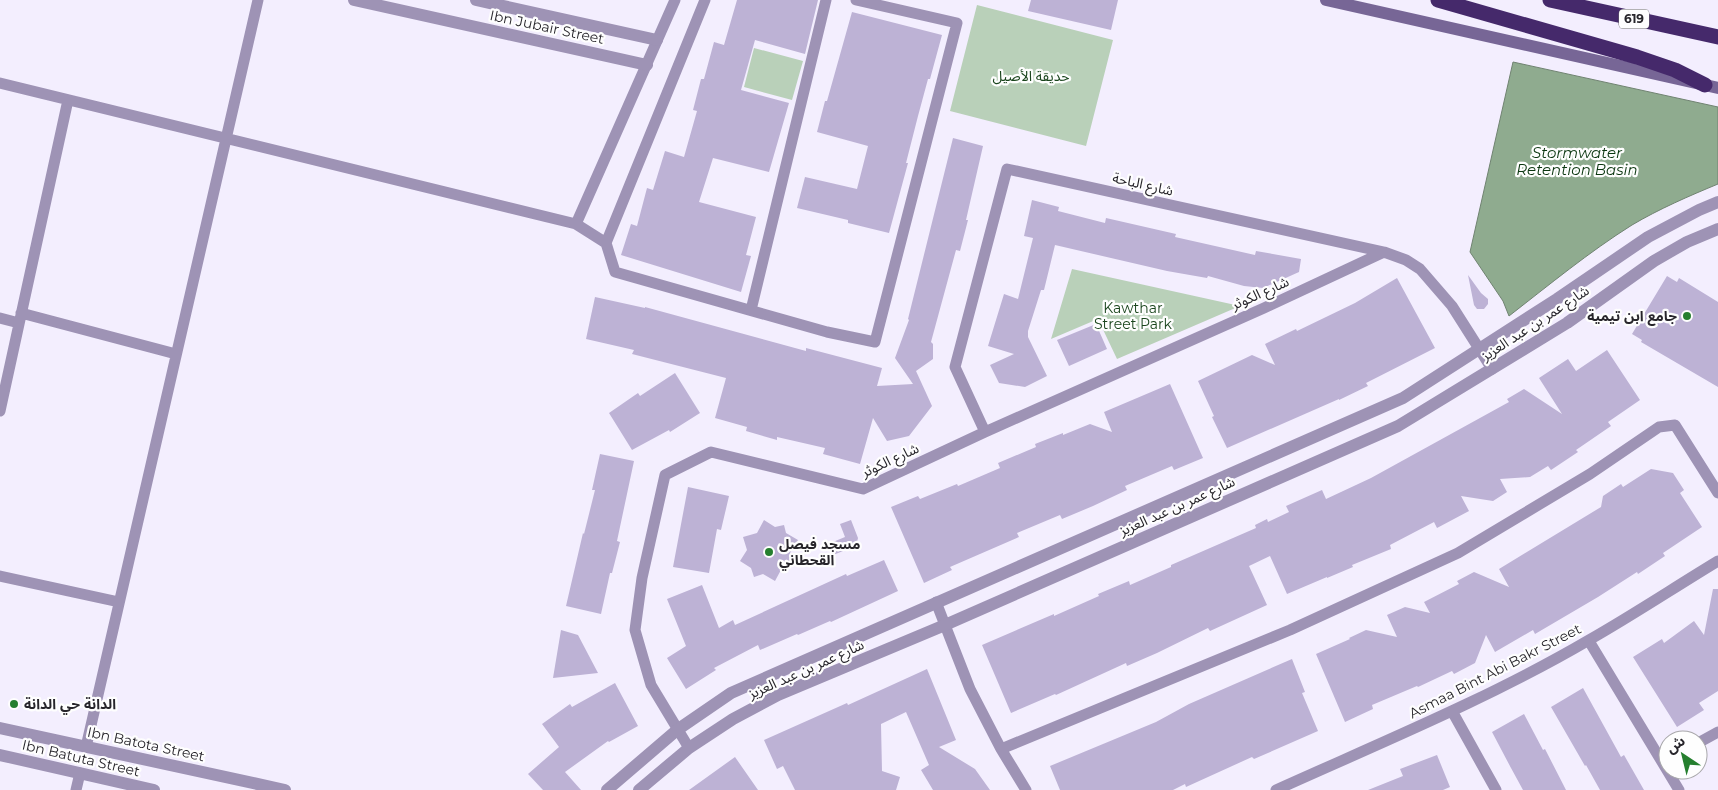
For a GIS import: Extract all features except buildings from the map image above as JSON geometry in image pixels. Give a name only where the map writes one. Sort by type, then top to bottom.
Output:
[{"type":"highway","points":[[1438,0],[1637,57],[1675,70],[1711,86]]},
{"type":"highway","name":"619","points":[[1550,0],[1718,37]]},
{"type":"main road","points":[[1326,0],[1711,86]]},
{"type":"street","points":[[86,747],[258,0]]},
{"type":"street","name":"Ibn Jubair Street","points":[[354,0],[647,64]]},
{"type":"street","name":"Ibn Jubair Street","points":[[476,0],[657,40]]},
{"type":"street","points":[[576,224],[675,0]]},
{"type":"street","points":[[705,0],[606,243],[615,272],[827,332],[875,342],[957,24],[856,0]]},
{"type":"street","points":[[751,310],[826,0]]},
{"type":"street","points":[[0,83],[226,140],[576,224],[606,243]]},
{"type":"street","points":[[0,411],[68,100]]},
{"type":"street","name":"شارع الباحة","points":[[985,432],[955,367],[1007,169],[1384,252],[1406,260],[1420,269],[1452,306],[1492,368]]},
{"type":"street","points":[[607,790],[677,730],[731,693],[1403,398],[1648,237],[1698,210],[1718,202]]},
{"type":"street","name":"شارع عمر بن عبد العزيز","points":[[639,790],[689,748],[778,695],[945,625],[1398,426],[1567,323],[1654,261],[1687,242],[1718,229]]},
{"type":"street","name":"شارع الكوثر","points":[[689,748],[651,685],[634,630],[642,578],[664,475],[711,452],[863,489],[1384,252]]},
{"type":"street","points":[[0,318],[20,318],[176,354]]},
{"type":"street","points":[[1001,749],[1290,630],[1458,554],[1590,474],[1659,427],[1675,425],[1718,493]]},
{"type":"street","name":"Asmaa Bint Abi Bakr Street","points":[[1276,790],[1452,711],[1589,641],[1718,561]]},
{"type":"street","points":[[0,576],[119,602]]},
{"type":"street","points":[[936,602],[970,688],[1001,749],[1026,790]]},
{"type":"street","points":[[1589,641],[1658,749]]},
{"type":"street","points":[[1452,711],[1496,790]]},
{"type":"street","name":"Ibn Batota Street","points":[[0,728],[285,790]]},
{"type":"street","name":"Ibn Batuta Street","points":[[0,755],[154,790]]},
{"type":"street","points":[[76,790],[80,773]]},
{"type":"green space","name":"حديقة الأصيل","points":[[977,5],[1113,40],[1086,146],[950,111]]},
{"type":"green space","points":[[754,48],[803,61],[792,100],[744,87]]},
{"type":"green space","name":"Kawthar Street Park","points":[[1072,269],[1240,306],[1117,359],[1098,319],[1051,339]]},
{"type":"water","name":"Stormwater Retention Basin","points":[[1513,62],[1718,107],[1718,184],[1674,203],[1616,235],[1509,316],[1503,301],[1470,252]]},
{"type":"place","name":"جامع ابن تيمية","points":[[1687,316]]},
{"type":"place","name":"مسجد فيصل القحطاني","points":[[769,552]]},
{"type":"place","name":"الدانة حي الدانة","points":[[14,704]]}]
